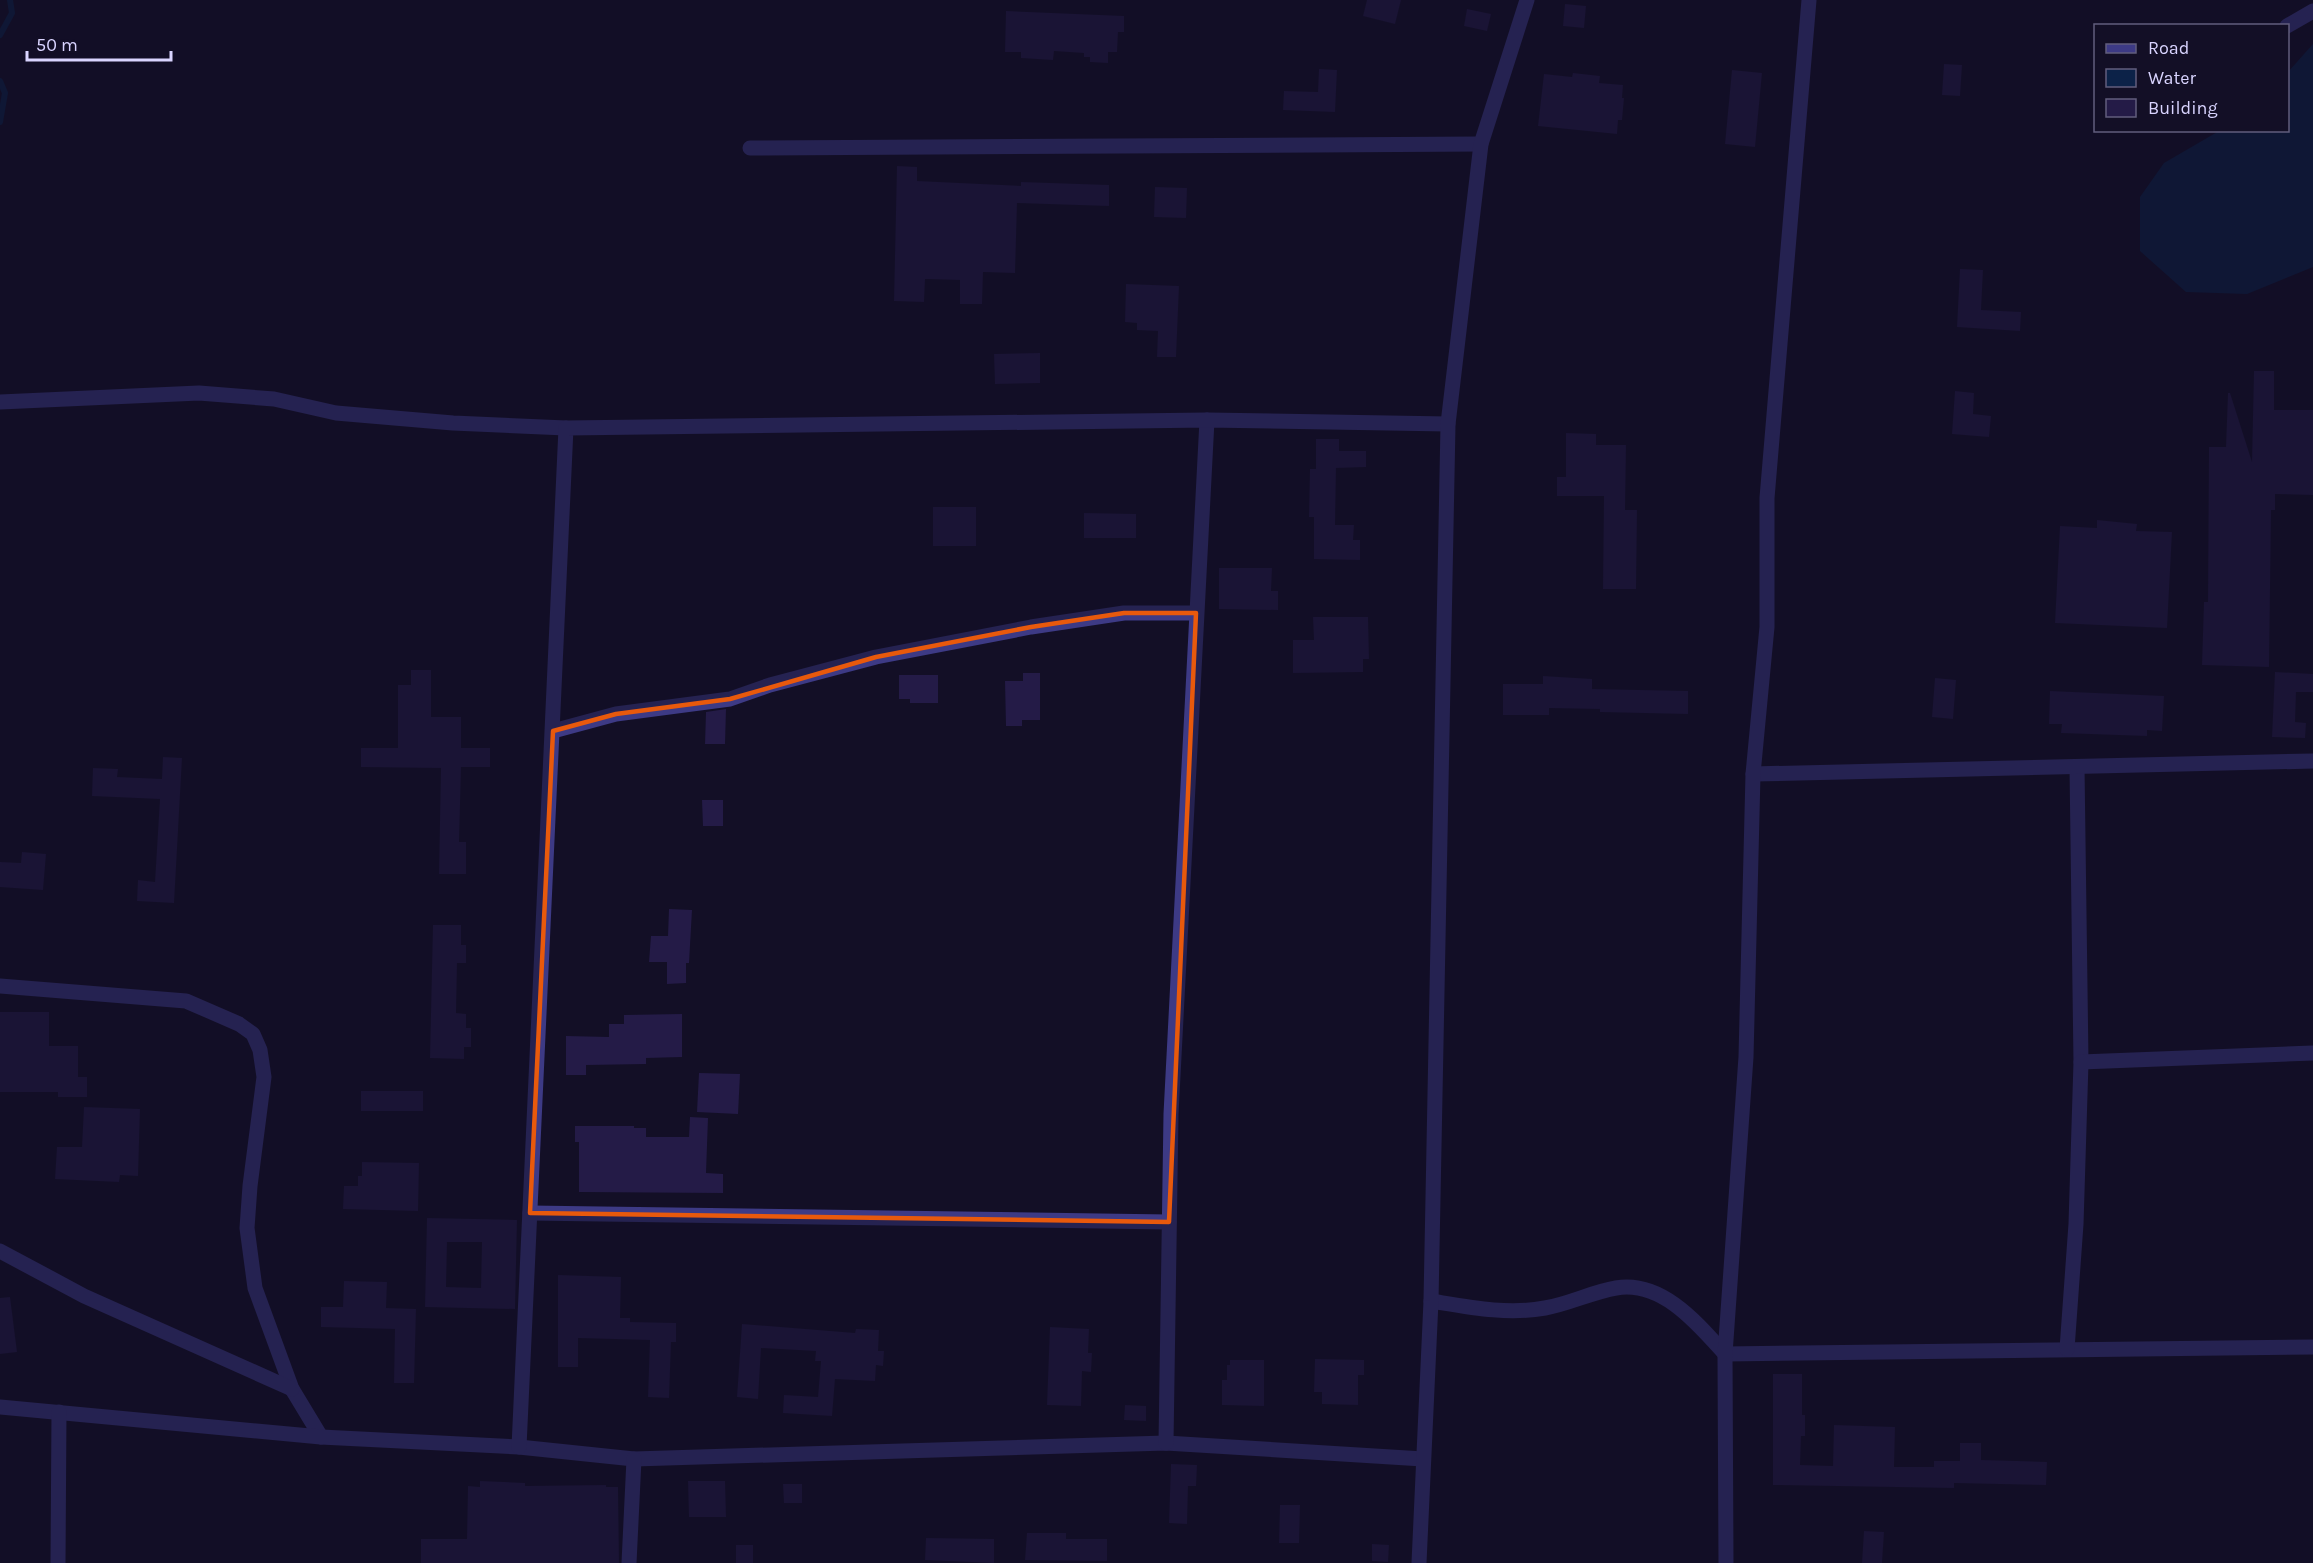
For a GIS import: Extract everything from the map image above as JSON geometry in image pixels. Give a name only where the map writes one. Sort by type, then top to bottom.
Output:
[{"type":"street","points":[[1419,1563],[1431,1301],[1448,424],[1481,144],[1527,0]]},
{"type":"street","points":[[1726,1563],[1725,1354],[1746,1057],[1753,774],[1767,627],[1767,498],[1809,0]]},
{"type":"street","points":[[2289,25],[2313,12]]},
{"type":"street","points":[[750,148],[1481,144]]},
{"type":"street","points":[[0,402],[199,393],[274,399],[336,413],[453,423],[566,428],[1207,420],[1448,424]]},
{"type":"street","points":[[1166,1443],[1171,1114],[1207,420]]},
{"type":"street","points":[[519,1447],[566,428]]},
{"type":"street","points":[[553,731],[616,714],[730,699],[770,685],[876,657],[1031,627],[1124,613],[1196,613]]},
{"type":"street","points":[[1753,774],[2313,761]]},
{"type":"street","points":[[2067,1349],[2076,1224],[2081,1062],[2077,767]]},
{"type":"street","points":[[0,986],[186,1001],[238,1024],[253,1034],[260,1050],[264,1077],[247,1228],[255,1288],[292,1389],[321,1437]]},
{"type":"street","points":[[2081,1062],[2313,1053]]},
{"type":"street","points":[[530,1213],[1169,1222]]},
{"type":"street","points":[[0,1251],[84,1296],[292,1389]]},
{"type":"street","points":[[1431,1301],[1510,1312],[1546,1308],[1618,1287],[1641,1289],[1658,1294],[1681,1310],[1725,1354],[2313,1347]]},
{"type":"street","points":[[0,1407],[321,1437],[519,1447],[634,1459],[1166,1443],[1423,1459]]},
{"type":"street","points":[[58,1563],[59,1412]]},
{"type":"street","points":[[629,1563],[634,1459]]},
{"type":"highlighted area","points":[[1124,613],[1196,613],[1169,1222],[530,1213],[553,731],[616,714],[730,699],[876,657],[1031,627]]},
{"type":"water","points":[[2313,44],[2313,267],[2247,294],[2186,292],[2140,251],[2140,197],[2164,163],[2217,132],[2289,132],[2289,71]]},
{"type":"building","points":[[1367,0],[1401,0],[1395,24],[1363,16]]},
{"type":"building","points":[[1565,4],[1586,6],[1584,28],[1563,26]]},
{"type":"building","points":[[1467,9],[1491,14],[1487,31],[1464,26]]},
{"type":"building","points":[[1006,11],[1124,16],[1124,32],[1118,32],[1117,52],[1108,52],[1108,63],[1090,62],[1090,57],[1084,57],[1084,53],[1054,51],[1053,60],[1021,58],[1021,52],[1005,52]]},
{"type":"building","points":[[1944,64],[1962,65],[1960,96],[1942,95]]},
{"type":"building","points":[[1319,69],[1337,70],[1335,112],[1283,110],[1284,91],[1318,92]]},
{"type":"building","points":[[1732,70],[1762,73],[1755,147],[1725,144]]},
{"type":"building","points":[[1573,73],[1600,76],[1599,83],[1623,85],[1622,120],[1618,120],[1617,134],[1538,126],[1544,74],[1572,77]]},
{"type":"building","points":[[897,166],[917,167],[917,181],[1021,186],[1021,182],[1109,185],[1109,206],[1017,203],[1015,273],[983,272],[982,304],[960,304],[960,280],[925,279],[924,302],[894,301]]},
{"type":"building","points":[[1155,187],[1187,188],[1186,218],[1154,217]]},
{"type":"building","points":[[1960,269],[1983,270],[1981,310],[2021,312],[2020,331],[1957,327]]},
{"type":"building","points":[[1126,284],[1179,286],[1176,357],[1157,357],[1158,331],[1137,330],[1137,323],[1125,322]]},
{"type":"building","points":[[1040,353],[1040,383],[995,384],[994,354]]},
{"type":"building","points":[[2254,371],[2274,371],[2274,410],[2313,410],[2313,495],[2275,494],[2275,510],[2271,510],[2269,667],[2202,665],[2204,602],[2208,602],[2209,447],[2226,447],[2228,393],[2230,393],[2252,462]]},
{"type":"building","points":[[1955,391],[1974,393],[1973,414],[1991,416],[1989,437],[1952,434]]},
{"type":"building","points":[[1566,433],[1596,434],[1596,445],[1626,445],[1625,510],[1637,510],[1636,589],[1603,589],[1604,496],[1557,496],[1557,477],[1566,477]]},
{"type":"building","points":[[1316,439],[1339,439],[1339,451],[1366,451],[1366,467],[1336,468],[1335,525],[1354,525],[1353,540],[1360,540],[1360,560],[1314,559],[1314,517],[1309,517],[1310,469],[1316,469]]},
{"type":"building","points":[[933,507],[976,507],[976,546],[933,546]]},
{"type":"building","points":[[1084,513],[1136,514],[1136,538],[1084,538]]},
{"type":"building","points":[[2097,520],[2137,524],[2136,531],[2172,532],[2167,628],[2055,623],[2060,526],[2097,528]]},
{"type":"building","points":[[1219,568],[1272,568],[1271,591],[1278,591],[1278,610],[1219,609]]},
{"type":"building","points":[[1313,617],[1368,617],[1369,659],[1363,659],[1363,672],[1293,673],[1293,640],[1314,640]]},
{"type":"building","points":[[411,670],[431,670],[431,717],[461,717],[461,748],[490,748],[490,767],[461,767],[459,842],[466,842],[466,874],[439,874],[441,768],[361,767],[361,748],[398,748],[398,685],[411,685]]},
{"type":"building","points":[[2275,672],[2313,674],[2313,692],[2296,692],[2295,722],[2306,723],[2305,738],[2272,737]]},
{"type":"building","points":[[1023,673],[1040,673],[1040,720],[1022,720],[1022,726],[1006,726],[1005,681],[1023,681]]},
{"type":"building","points":[[899,675],[938,675],[938,703],[910,703],[910,699],[899,699]]},
{"type":"building","points":[[1543,676],[1592,679],[1592,689],[1688,691],[1688,714],[1549,708],[1549,715],[1503,715],[1503,684],[1543,684]]},
{"type":"building","points":[[1935,678],[1956,680],[1953,719],[1932,717]]},
{"type":"building","points":[[2050,691],[2164,696],[2162,731],[2147,730],[2147,736],[2061,733],[2062,724],[2049,724]]},
{"type":"building","points":[[726,709],[725,744],[705,744],[706,712]]},
{"type":"building","points":[[163,757],[182,758],[174,903],[137,901],[138,880],[155,882],[160,799],[92,796],[93,768],[118,769],[117,777],[162,779]]},
{"type":"building","points":[[702,800],[723,800],[723,826],[703,826]]},
{"type":"building","points":[[22,852],[46,854],[43,890],[0,887],[0,862],[21,863]]},
{"type":"building","points":[[669,909],[692,910],[686,983],[667,984],[667,962],[649,962],[651,936],[668,936]]},
{"type":"building","points":[[433,925],[461,925],[461,945],[466,945],[466,963],[457,963],[456,1013],[466,1014],[466,1028],[471,1028],[471,1047],[464,1047],[464,1059],[430,1058]]},
{"type":"building","points":[[0,1012],[49,1012],[49,1046],[78,1046],[78,1077],[87,1077],[87,1097],[58,1097],[58,1092],[0,1092]]},
{"type":"building","points":[[682,1014],[682,1057],[646,1058],[646,1064],[586,1065],[586,1075],[566,1075],[566,1036],[609,1037],[609,1024],[624,1024],[624,1015]]},
{"type":"building","points":[[699,1073],[740,1074],[738,1114],[697,1112]]},
{"type":"building","points":[[361,1091],[423,1091],[423,1111],[361,1111]]},
{"type":"building","points":[[84,1107],[140,1109],[138,1176],[120,1175],[119,1182],[55,1179],[57,1147],[82,1147]]},
{"type":"building","points":[[690,1117],[708,1118],[706,1173],[723,1174],[723,1193],[579,1192],[579,1142],[575,1142],[575,1126],[634,1126],[634,1128],[646,1128],[646,1137],[689,1137]]},
{"type":"building","points":[[362,1162],[419,1163],[418,1211],[343,1209],[344,1186],[358,1186],[358,1176],[362,1176]]},
{"type":"building","points":[[427,1218],[517,1220],[515,1309],[425,1307]],"holes":[[[447,1242],[482,1242],[481,1288],[446,1287]]]},
{"type":"building","points":[[558,1275],[621,1277],[620,1318],[630,1318],[630,1322],[676,1323],[676,1342],[671,1342],[669,1398],[648,1397],[650,1340],[578,1338],[578,1367],[558,1367]]},
{"type":"building","points":[[344,1281],[387,1282],[386,1308],[416,1309],[414,1383],[394,1383],[395,1329],[321,1327],[321,1307],[343,1307]]},
{"type":"building","points":[[10,1297],[17,1352],[0,1354],[0,1298]]},
{"type":"building","points":[[742,1324],[855,1333],[856,1329],[879,1330],[878,1351],[884,1351],[883,1366],[876,1365],[875,1381],[835,1379],[832,1416],[783,1413],[784,1395],[818,1397],[821,1361],[815,1361],[816,1351],[761,1348],[758,1399],[737,1397]]},
{"type":"building","points":[[1050,1327],[1089,1329],[1088,1353],[1092,1353],[1091,1372],[1082,1371],[1081,1406],[1047,1405]]},
{"type":"building","points":[[1315,1359],[1364,1360],[1364,1375],[1358,1375],[1358,1405],[1322,1404],[1322,1392],[1314,1392]]},
{"type":"building","points":[[1230,1360],[1264,1360],[1264,1406],[1222,1405],[1222,1380],[1227,1380],[1227,1365],[1230,1365]]},
{"type":"building","points":[[1773,1374],[1802,1374],[1802,1415],[1805,1415],[1805,1436],[1801,1436],[1800,1465],[1833,1466],[1834,1425],[1895,1427],[1894,1467],[1934,1467],[1934,1461],[1960,1461],[1960,1443],[1981,1443],[1981,1460],[2047,1462],[2046,1485],[1954,1483],[1954,1488],[1773,1485]]},
{"type":"building","points":[[1125,1405],[1146,1406],[1146,1421],[1124,1420]]},
{"type":"building","points":[[1171,1464],[1197,1465],[1196,1486],[1188,1486],[1187,1524],[1169,1523]]},
{"type":"building","points":[[480,1481],[525,1483],[525,1486],[606,1485],[606,1487],[618,1487],[619,1563],[421,1563],[421,1539],[467,1539],[468,1486],[480,1487]]},
{"type":"building","points":[[688,1481],[725,1481],[726,1517],[689,1517]]},
{"type":"building","points":[[783,1484],[802,1484],[802,1503],[784,1503]]},
{"type":"building","points":[[1280,1505],[1300,1505],[1299,1543],[1279,1543]]},
{"type":"building","points":[[1864,1531],[1884,1532],[1882,1563],[1862,1563]]},
{"type":"building","points":[[1027,1533],[1066,1533],[1066,1539],[1107,1539],[1107,1561],[1025,1560]]},
{"type":"building","points":[[926,1538],[994,1539],[994,1563],[925,1560]]},
{"type":"building","points":[[1372,1544],[1389,1545],[1388,1562],[1372,1561]]},
{"type":"building","points":[[736,1545],[753,1545],[753,1563],[736,1563]]},
{"type":"waterway","points":[[0,35],[12,13],[10,0]]},
{"type":"waterway","points":[[0,81],[5,93],[0,122]]}]
